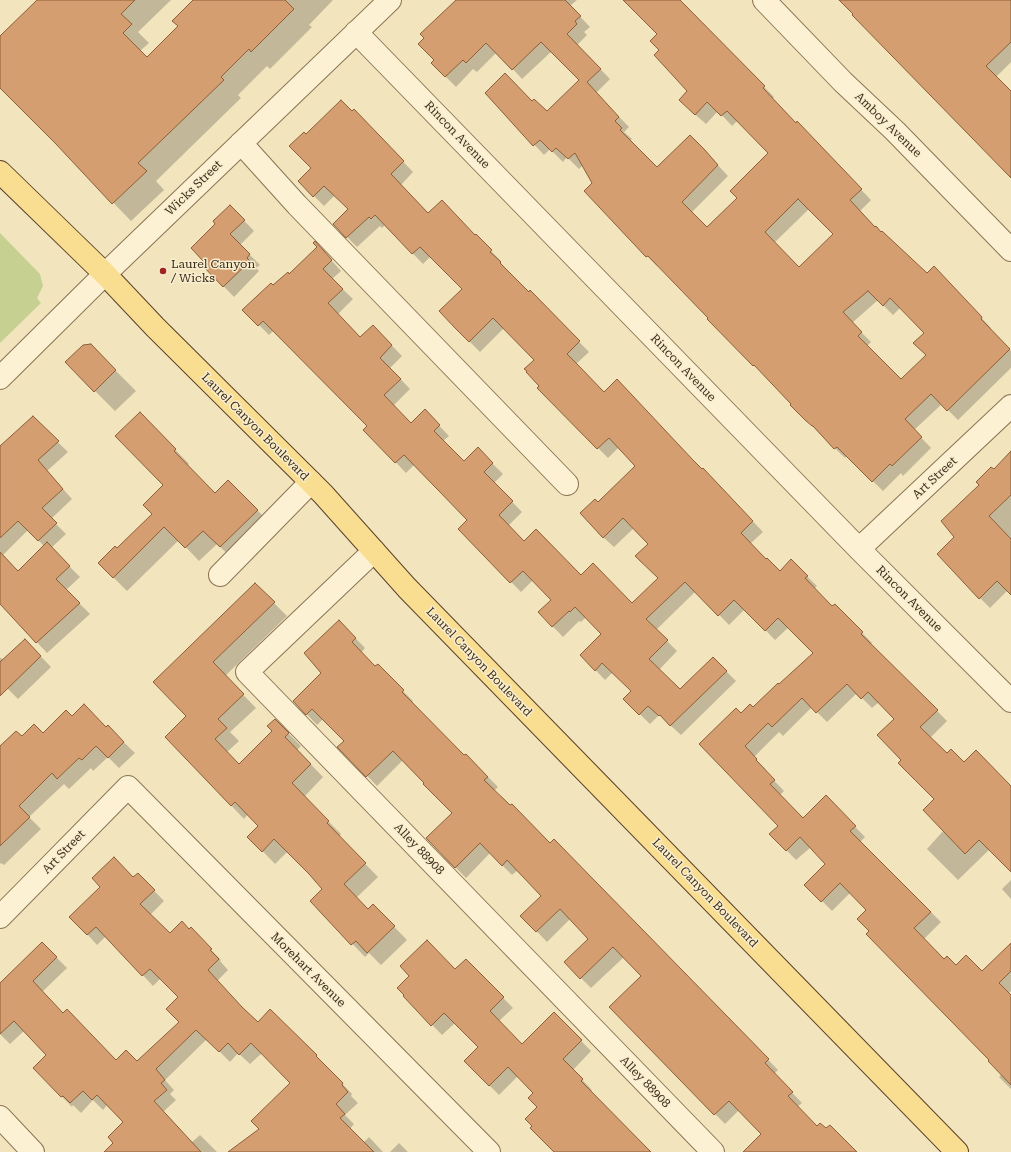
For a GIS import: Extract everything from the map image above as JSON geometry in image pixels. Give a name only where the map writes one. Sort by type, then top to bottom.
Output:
[{"type":"main road","name":"Laurel Canyon Boulevard","points":[[0,172],[105,274],[161,333],[311,482],[407,588],[957,1152]]},
{"type":"street","name":"Wicks Street","points":[[1,374],[390,0]]},
{"type":"street","name":"Amboy Avenue","points":[[764,0],[843,82],[895,131],[1011,250]]},
{"type":"street","name":"Rincon Avenue","points":[[356,32],[859,550],[1011,701]]},
{"type":"street","points":[[241,143],[297,205],[568,484]]},
{"type":"street","name":"Art Street","points":[[859,550],[1011,406]]},
{"type":"street","points":[[220,575],[311,482]]},
{"type":"street","name":"Alley 88908","points":[[374,551],[247,672],[713,1152]]},
{"type":"street","name":"Art Street","points":[[0,917],[128,787]]},
{"type":"street","name":"Morehart Avenue","points":[[128,787],[489,1152]]},
{"type":"street","points":[[0,1117],[33,1152]]},
{"type":"green space","points":[[0,233],[40,274],[43,286],[37,298],[41,303],[0,343]]},
{"type":"building","points":[[37,0],[135,0],[121,14],[132,24],[123,33],[147,57],[178,26],[172,21],[193,0],[285,0],[294,9],[251,52],[249,49],[221,77],[224,80],[138,163],[147,171],[112,204],[55,143],[0,88],[0,36]]},
{"type":"building","points":[[456,0],[565,0],[581,16],[575,21],[577,24],[567,34],[601,69],[587,82],[619,117],[615,121],[622,128],[620,130],[657,167],[690,135],[718,165],[682,202],[707,227],[737,198],[730,191],[768,153],[727,111],[721,116],[707,102],[695,115],[679,100],[687,91],[654,55],[659,50],[650,41],[657,34],[623,0],[680,0],[765,86],[763,88],[796,123],[797,121],[862,189],[850,200],[875,227],[876,226],[881,232],[882,231],[927,273],[934,266],[1010,349],[947,411],[931,394],[905,419],[922,437],[892,466],[890,464],[872,482],[837,447],[834,449],[813,426],[790,405],[791,404],[754,365],[753,366],[707,319],[708,318],[648,256],[646,257],[584,191],[592,183],[575,153],[568,159],[556,148],[552,152],[540,140],[533,146],[485,93],[505,73],[532,101],[534,99],[547,111],[579,80],[541,42],[512,70],[486,43],[466,63],[463,60],[445,77],[431,63],[434,60],[418,44],[424,38],[420,34]],"holes":[[[798,199],[833,234],[799,267],[765,232]],[[868,291],[883,306],[890,298],[924,333],[913,343],[926,355],[901,379],[858,336],[862,332],[843,312]]]},
{"type":"building","points":[[839,0],[1011,0],[1011,42],[986,66],[1011,91],[1011,178],[852,15],[853,14]]},
{"type":"building","points":[[341,100],[352,111],[354,109],[404,161],[391,174],[428,213],[442,200],[475,235],[476,234],[492,250],[490,252],[501,262],[500,263],[529,292],[530,290],[580,341],[567,354],[604,392],[617,379],[753,521],[741,533],[766,559],[767,558],[780,571],[791,559],[808,576],[805,578],[832,606],[835,604],[863,632],[861,634],[938,710],[920,727],[947,753],[951,749],[964,762],[976,750],[1011,786],[1011,872],[979,840],[965,854],[923,810],[934,799],[898,763],[901,760],[877,735],[894,719],[868,692],[861,699],[847,684],[816,713],[802,698],[772,727],[768,723],[745,746],[775,780],[770,784],[803,818],[826,795],[856,826],[850,831],[931,912],[914,928],[944,959],[947,956],[956,965],[966,955],[982,971],[1011,943],[1011,971],[999,983],[1011,995],[1011,1085],[988,1061],[989,1060],[866,934],[869,931],[857,919],[866,910],[840,883],[821,902],[804,885],[825,864],[800,837],[786,851],[769,834],[778,826],[699,744],[736,708],[741,713],[750,704],[753,707],[813,653],[778,618],[765,631],[734,600],[718,616],[685,582],[646,619],[668,640],[649,659],[680,689],[713,657],[727,671],[670,726],[660,715],[659,716],[648,706],[639,715],[623,699],[631,691],[602,663],[595,671],[580,655],[601,634],[575,607],[552,627],[538,612],[551,600],[523,571],[510,583],[458,529],[467,520],[404,455],[395,463],[363,430],[367,426],[263,321],[258,326],[242,310],[271,283],[273,285],[288,272],[289,274],[317,247],[313,243],[315,241],[332,260],[323,269],[343,289],[328,303],[360,337],[373,325],[392,345],[380,358],[401,379],[384,395],[411,423],[425,409],[440,425],[434,431],[464,461],[478,447],[493,463],[484,472],[513,501],[499,515],[524,541],[536,529],[581,575],[593,563],[632,603],[658,578],[635,556],[648,544],[623,518],[603,538],[580,513],[595,499],[598,502],[635,466],[609,438],[597,449],[537,388],[539,386],[524,369],[534,360],[493,318],[469,342],[455,328],[439,311],[462,289],[420,247],[412,254],[375,215],[371,219],[369,217],[346,238],[333,224],[348,209],[324,186],[313,197],[298,181],[311,168],[289,146],[304,132],[306,134]]},
{"type":"building","points":[[230,205],[245,220],[230,234],[250,254],[247,258],[250,261],[223,287],[200,263],[203,261],[191,248],[215,224],[213,221]]},
{"type":"building","points":[[91,344],[116,370],[94,392],[65,362],[83,345]]},
{"type":"building","points":[[140,412],[176,449],[174,451],[215,493],[228,480],[258,510],[220,547],[203,531],[185,548],[164,527],[113,578],[98,563],[115,546],[117,548],[152,514],[143,505],[163,485],[115,436]]},
{"type":"building","points":[[33,416],[59,441],[38,460],[63,489],[42,508],[57,523],[38,541],[18,521],[0,538],[0,446]]},
{"type":"building","points":[[1011,451],[1011,495],[989,516],[1011,539],[1011,595],[997,581],[979,599],[937,554],[954,537],[941,521],[979,485],[976,482],[991,467],[994,469]]},
{"type":"building","points":[[47,542],[70,566],[56,579],[80,603],[36,643],[0,604],[0,552],[18,571]]},
{"type":"building","points":[[255,583],[275,602],[213,662],[244,694],[218,719],[227,728],[215,739],[239,764],[272,731],[267,726],[275,719],[289,733],[285,737],[311,764],[292,783],[329,821],[327,823],[366,863],[344,884],[368,909],[373,904],[395,926],[367,953],[356,941],[351,945],[310,901],[322,889],[309,874],[274,839],[262,852],[247,837],[258,826],[235,802],[231,806],[165,737],[186,716],[153,682]]},
{"type":"building","points":[[339,620],[356,638],[352,642],[375,666],[378,664],[404,690],[402,692],[464,755],[466,754],[488,777],[484,780],[510,805],[512,804],[550,843],[554,839],[769,1059],[765,1063],[793,1092],[788,1096],[817,1126],[820,1123],[826,1128],[830,1125],[857,1152],[743,1152],[761,1134],[729,1101],[714,1115],[609,1007],[641,976],[613,947],[580,979],[564,962],[588,939],[560,909],[536,932],[520,916],[541,896],[507,860],[502,866],[480,843],[455,868],[426,838],[452,813],[393,751],[366,777],[337,747],[344,741],[312,709],[306,715],[293,701],[321,673],[304,653]]},
{"type":"building","points":[[25,639],[41,656],[0,696],[0,662]]},
{"type":"building","points":[[84,704],[106,727],[108,725],[124,742],[108,758],[96,746],[82,760],[79,758],[57,779],[52,773],[19,806],[30,817],[0,846],[0,746],[16,731],[22,736],[34,724],[43,733],[66,710],[72,716]]},
{"type":"building","points":[[114,857],[133,877],[138,873],[155,890],[140,904],[170,933],[182,921],[189,929],[191,927],[212,949],[210,950],[219,959],[208,970],[242,1007],[258,1022],[270,1009],[343,1083],[342,1085],[348,1092],[336,1104],[345,1114],[340,1118],[374,1152],[228,1152],[259,1129],[251,1121],[290,1083],[251,1043],[239,1055],[228,1043],[219,1052],[196,1030],[156,1069],[165,1080],[161,1083],[167,1090],[154,1101],[201,1152],[104,1152],[113,1143],[108,1137],[123,1122],[97,1095],[92,1100],[83,1091],[70,1103],[63,1096],[61,1097],[33,1068],[46,1055],[14,1021],[0,1034],[0,983],[42,942],[57,957],[33,981],[63,1013],[67,1009],[116,1060],[126,1050],[137,1061],[179,1022],[166,1009],[178,997],[150,969],[142,976],[96,927],[87,935],[69,917],[100,887],[92,878]]},
{"type":"building","points":[[427,940],[455,969],[466,959],[504,997],[490,1011],[522,1044],[554,1012],[582,1040],[563,1059],[583,1079],[581,1081],[651,1152],[554,1152],[530,1128],[532,1126],[525,1119],[537,1107],[528,1098],[533,1093],[508,1067],[489,1086],[464,1061],[478,1047],[444,1013],[431,1026],[397,988],[409,976],[400,966]]},
{"type":"place","name":"Laurel Canyon / Wicks","points":[[163,271]]}]
